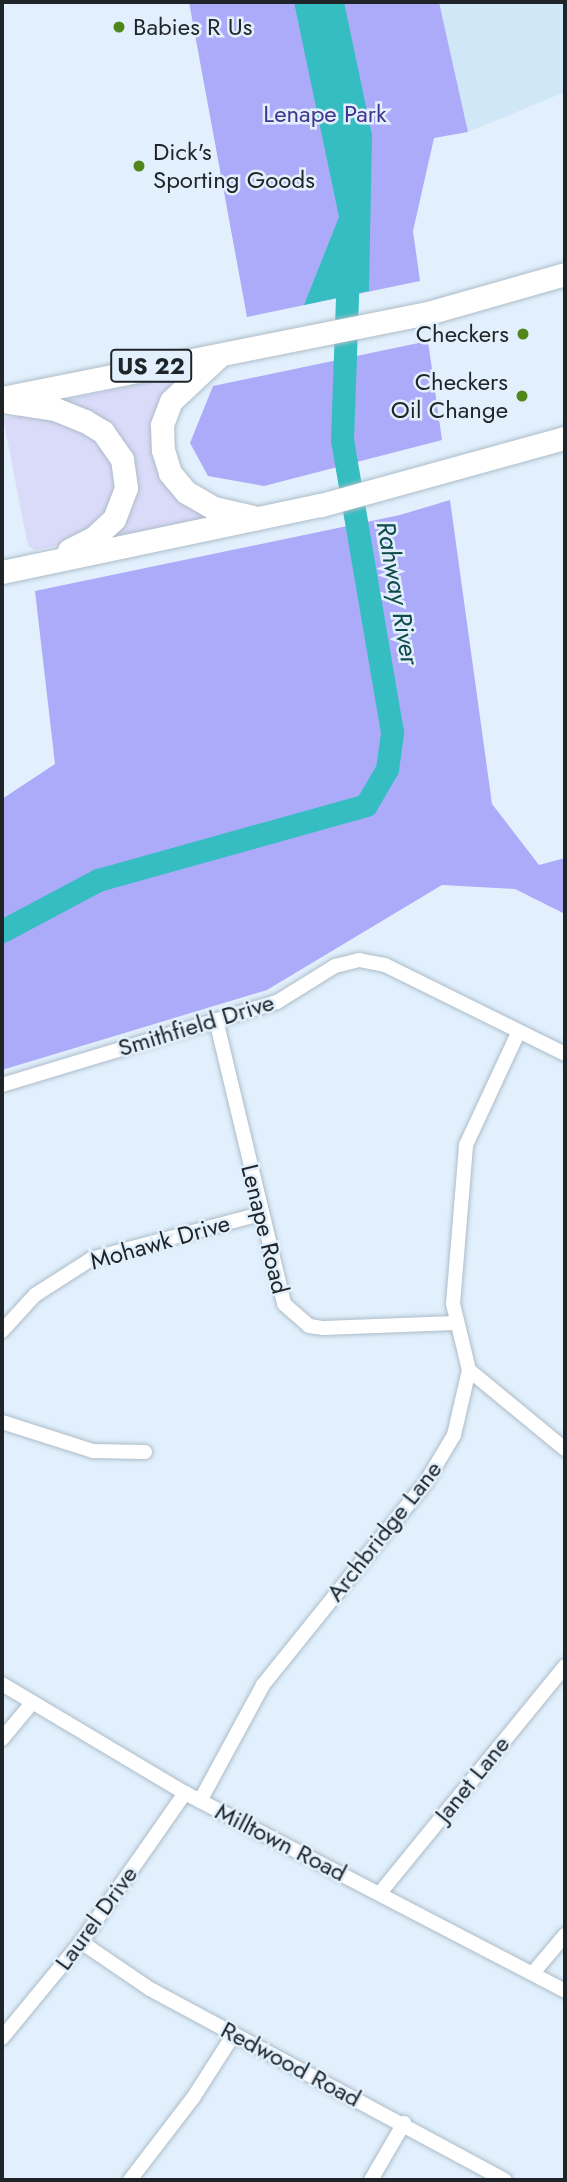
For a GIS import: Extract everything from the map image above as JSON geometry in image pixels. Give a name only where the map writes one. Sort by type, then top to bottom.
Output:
[{"type":"highway","name":"US 22","points":[[2,400],[469,303],[565,274]]},
{"type":"highway","points":[[222,353],[171,401],[162,425],[164,457],[174,480],[193,498],[224,511],[262,519]]},
{"type":"highway","points":[[2,400],[55,410],[95,426],[117,449],[124,469],[124,496],[114,519],[95,537],[41,564]]},
{"type":"highway","points":[[2,572],[321,505],[565,438]]},
{"type":"street","name":"Smithfield Drive","points":[[2,1085],[277,1002],[347,962],[385,965],[518,1033]]},
{"type":"street","name":"Lenape Road","points":[[216,1020],[260,1214],[284,1304],[309,1326],[455,1324]]},
{"type":"street","points":[[518,1033],[565,1055]]},
{"type":"street","name":"Archbridge Lane","points":[[201,1801],[264,1685],[437,1467],[457,1427],[469,1370],[455,1324],[454,1273],[466,1145],[518,1033]]},
{"type":"street","name":"Mohawk Drive","points":[[2,1331],[35,1295],[91,1259],[260,1214]]},
{"type":"street","points":[[469,1370],[565,1449]]},
{"type":"street","points":[[2,1422],[93,1451],[145,1452]]},
{"type":"street","name":"Janet Lane","points":[[380,1893],[565,1666]]},
{"type":"street","name":"Milltown Road","points":[[2,1684],[185,1793],[565,1991]]},
{"type":"street","points":[[2,1738],[32,1703]]},
{"type":"street","name":"Laurel Drive","points":[[2,2038],[81,1942],[185,1793]]},
{"type":"street","points":[[533,1973],[565,1935]]},
{"type":"street","name":"Redwood Road","points":[[81,1942],[150,1989],[404,2123],[505,2180]]},
{"type":"street","points":[[130,2180],[193,2098],[234,2034]]},
{"type":"street","points":[[371,2180],[404,2123]]},
{"type":"shaded area","points":[[294,2],[344,2],[372,135],[369,291],[304,305],[339,217]]},
{"type":"shaded area","points":[[439,2],[565,2],[565,92],[468,132]]},
{"type":"shaded area","points":[[176,377],[155,422],[205,518],[119,536],[112,531],[133,487],[63,400]]},
{"type":"shaded area","points":[[41,413],[98,438],[115,465],[115,502],[74,542],[35,550],[28,546],[3,418]]},
{"type":"green space","name":"Lenape Park","points":[[189,2],[439,2],[468,132],[434,138],[413,231],[420,281],[247,317]]},
{"type":"green space","points":[[428,341],[442,440],[264,486],[208,476],[190,443],[213,386]]},
{"type":"green space","points":[[450,500],[492,804],[539,865],[565,858],[565,914],[515,889],[442,885],[267,990],[2,1070],[2,799],[55,764],[35,591],[400,515]]},
{"type":"waterway","name":"Rahway River","points":[[2,931],[98,880],[366,805],[387,769],[392,732],[342,441],[348,268]]},
{"type":"place","name":"Babies R Us","points":[[119,27]]},
{"type":"place","name":"Dick's Sporting Goods","points":[[139,166]]},
{"type":"place","name":"Checkers","points":[[523,334]]},
{"type":"place","name":"Checkers Oil Change","points":[[522,396]]}]
